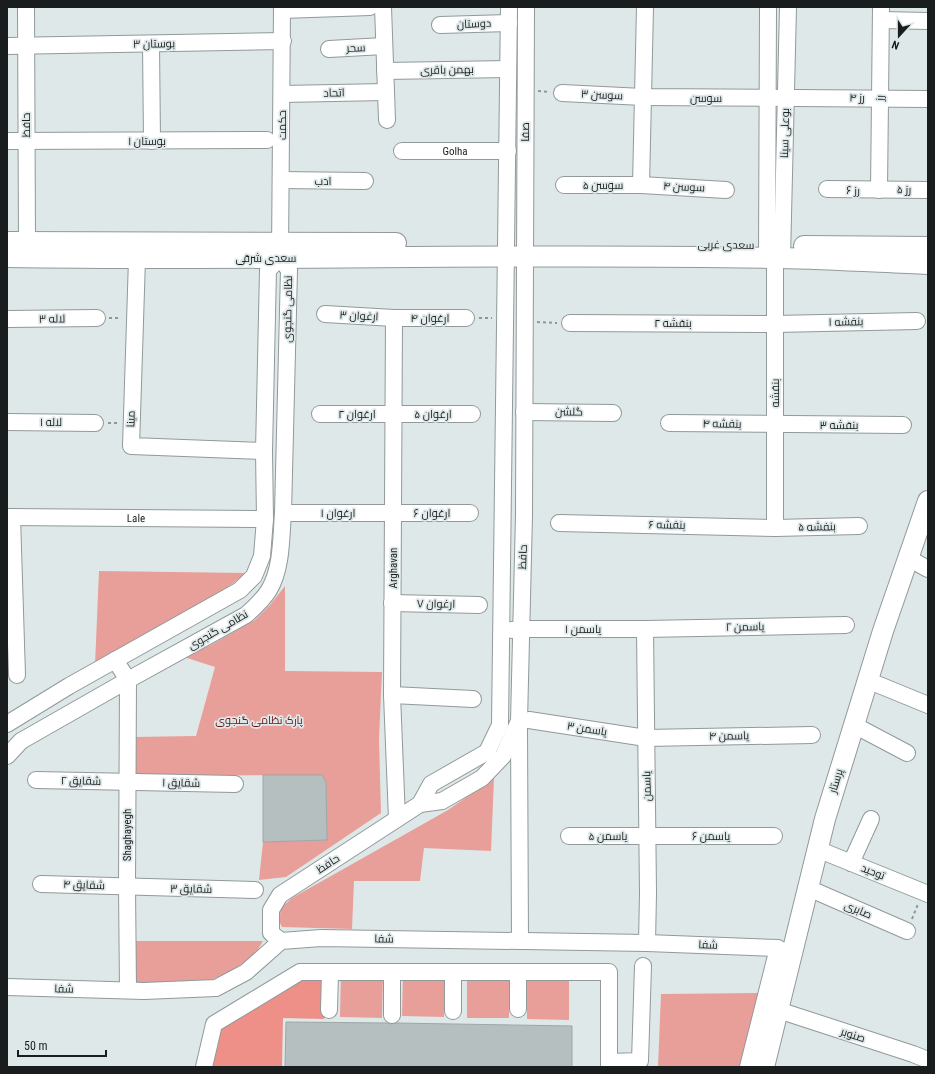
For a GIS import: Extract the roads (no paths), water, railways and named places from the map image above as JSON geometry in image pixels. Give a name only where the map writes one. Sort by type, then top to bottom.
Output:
[{"type":"main road","name":"سعدی شرقی","points":[[7,242],[281,251],[515,250]]},
{"type":"main road","name":"سعدی غربی","points":[[515,250],[775,253],[928,247]]},
{"type":"main road","name":"سعدی شرقی","points":[[7,256],[136,259],[281,251]]},
{"type":"main road","name":"سعدی غربی","points":[[775,253],[928,264]]},
{"type":"main road","name":"پرستار","points":[[764,1067],[825,819],[883,630],[928,501]]},
{"type":"street","name":"حافظ","points":[[26,7],[27,242]]},
{"type":"street","points":[[282,8],[370,7]]},
{"type":"street","points":[[383,7],[387,120]]},
{"type":"street","name":"صفا","points":[[515,250],[525,90],[526,7]]},
{"type":"street","points":[[641,185],[646,7]]},
{"type":"street","name":"بوعلی سینا","points":[[768,7],[768,98],[775,253]]},
{"type":"street","name":"بوعلی سینا","points":[[775,253],[786,97],[788,7]]},
{"type":"street","name":"حکمت","points":[[281,251],[282,8]]},
{"type":"street","points":[[881,14],[928,21]]},
{"type":"street","name":"رز","points":[[879,190],[881,14]]},
{"type":"street","name":"صفا","points":[[509,15],[508,151],[515,250]]},
{"type":"street","name":"دوستان","points":[[440,25],[509,15]]},
{"type":"street","name":"بوستان ۳","points":[[7,46],[282,41]]},
{"type":"street","points":[[151,44],[152,142]]},
{"type":"street","name":"سحر","points":[[329,49],[384,46]]},
{"type":"street","name":"بهمن باقری","points":[[385,71],[508,68]]},
{"type":"street","name":"اتحاد","points":[[282,94],[386,92]]},
{"type":"street","name":"سوسن ۳","points":[[562,93],[643,97]]},
{"type":"street","name":"سوسن","points":[[643,97],[768,98]]},
{"type":"street","name":"رز ۴","points":[[768,98],[928,98]]},
{"type":"street","name":"بوستان ۱","points":[[7,141],[152,142],[267,140]]},
{"type":"street","name":"Golha","points":[[402,151],[508,151]]},
{"type":"street","name":"ادب","points":[[281,180],[365,181]]},
{"type":"street","name":"سوسن ۵","points":[[564,185],[641,185]]},
{"type":"street","name":"سوسن ۴","points":[[641,185],[726,190]]},
{"type":"street","name":"رز ۶","points":[[827,189],[879,190]]},
{"type":"street","name":"رز ۵","points":[[879,190],[928,190]]},
{"type":"street","name":"حافظ","points":[[420,804],[431,784],[486,752],[500,725],[506,319],[515,250]]},
{"type":"street","name":"حافظ","points":[[281,941],[271,933],[271,910],[280,895],[420,804],[442,801],[482,778],[503,756],[524,721],[521,629],[524,515],[524,322],[515,250]]},
{"type":"street","name":"نظامی گنجوی","points":[[7,724],[115,660],[240,590],[254,576],[262,556],[265,519],[264,450],[268,270],[281,251]]},
{"type":"street","name":"نظامی گنجوی","points":[[7,756],[21,741],[128,680],[246,616],[269,589],[276,570],[280,549],[283,513],[289,270],[281,251]]},
{"type":"street","name":"بنفشه","points":[[775,253],[775,528]]},
{"type":"street","name":"مینا","points":[[136,259],[131,446],[264,450]]},
{"type":"street","name":"ارغوان ۳","points":[[325,314],[394,318]]},
{"type":"street","name":"لاله ۳","points":[[7,319],[97,318]]},
{"type":"street","name":"ارغوان ۴","points":[[394,318],[466,318]]},
{"type":"street","name":"Arghavan","points":[[394,318],[392,695],[397,819]]},
{"type":"street","name":"بنفشه ۱","points":[[775,324],[917,321]]},
{"type":"street","name":"بنفشه ۲","points":[[570,323],[775,324]]},
{"type":"street","name":"گلشن","points":[[524,412],[613,412]]},
{"type":"street","name":"ارغوان ۲","points":[[320,414],[394,413]]},
{"type":"street","name":"ارغوان ۵","points":[[394,413],[472,414]]},
{"type":"street","name":"لاله ۱","points":[[7,422],[95,423]]},
{"type":"street","name":"بنفشه ۴","points":[[669,424],[775,425]]},
{"type":"street","name":"بنفشه ۳","points":[[775,425],[903,425]]},
{"type":"street","name":"ارغوان ۱","points":[[283,513],[393,513]]},
{"type":"street","name":"ارغوان ۶","points":[[393,513],[470,513]]},
{"type":"street","points":[[9,517],[17,675]]},
{"type":"street","name":"Lale","points":[[9,517],[265,519]]},
{"type":"street","name":"بنفشه ۶","points":[[559,523],[775,528]]},
{"type":"street","name":"بنفشه ۵","points":[[775,528],[859,526]]},
{"type":"street","points":[[908,558],[928,569]]},
{"type":"street","name":"ارغوان ۷","points":[[392,603],[480,604]]},
{"type":"street","name":"یاسمن ۲","points":[[644,628],[846,625]]},
{"type":"street","name":"یاسمن ۱","points":[[501,632],[521,629],[644,628]]},
{"type":"street","name":"یاسمن","points":[[644,628],[648,836],[647,943]]},
{"type":"street","points":[[115,660],[128,680]]},
{"type":"street","name":"Shaghayegh","points":[[128,680],[128,990]]},
{"type":"street","points":[[867,680],[928,705]]},
{"type":"street","points":[[392,695],[473,699]]},
{"type":"street","points":[[520,941],[524,721]]},
{"type":"street","name":"یاسمن ۳","points":[[524,721],[646,738]]},
{"type":"street","points":[[854,726],[907,753]]},
{"type":"street","name":"یاسمن ۴","points":[[646,738],[812,735]]},
{"type":"street","name":"شقایق ۲","points":[[36,780],[127,782]]},
{"type":"street","name":"شقایق ۱","points":[[127,782],[235,784]]},
{"type":"street","points":[[851,863],[871,820]]},
{"type":"street","name":"یاسمن ۵","points":[[569,836],[648,836]]},
{"type":"street","name":"یاسمن ۶","points":[[648,836],[774,836]]},
{"type":"street","name":"توحید","points":[[817,849],[925,893]]},
{"type":"street","name":"شقایق ۴","points":[[41,884],[127,887]]},
{"type":"street","name":"شقایق ۳","points":[[127,887],[255,890]]},
{"type":"street","name":"صابری","points":[[808,888],[908,931]]},
{"type":"street","name":"شفا","points":[[7,987],[128,990],[186,990],[216,988],[246,972],[281,941],[321,938],[647,943],[778,948],[748,1067]]},
{"type":"street","points":[[204,1067],[214,1024],[300,972],[609,972],[609,1065],[640,1061],[643,966]]},
{"type":"street","points":[[329,1010],[330,972]]},
{"type":"street","points":[[392,972],[392,1014]]},
{"type":"street","points":[[453,972],[454,1011]]},
{"type":"street","points":[[518,972],[518,1009]]},
{"type":"street","name":"صنوبر","points":[[778,1010],[928,1060]]},
{"type":"park label","name":"پارک نظامی گنجوی","points":[[259,720]]}]
